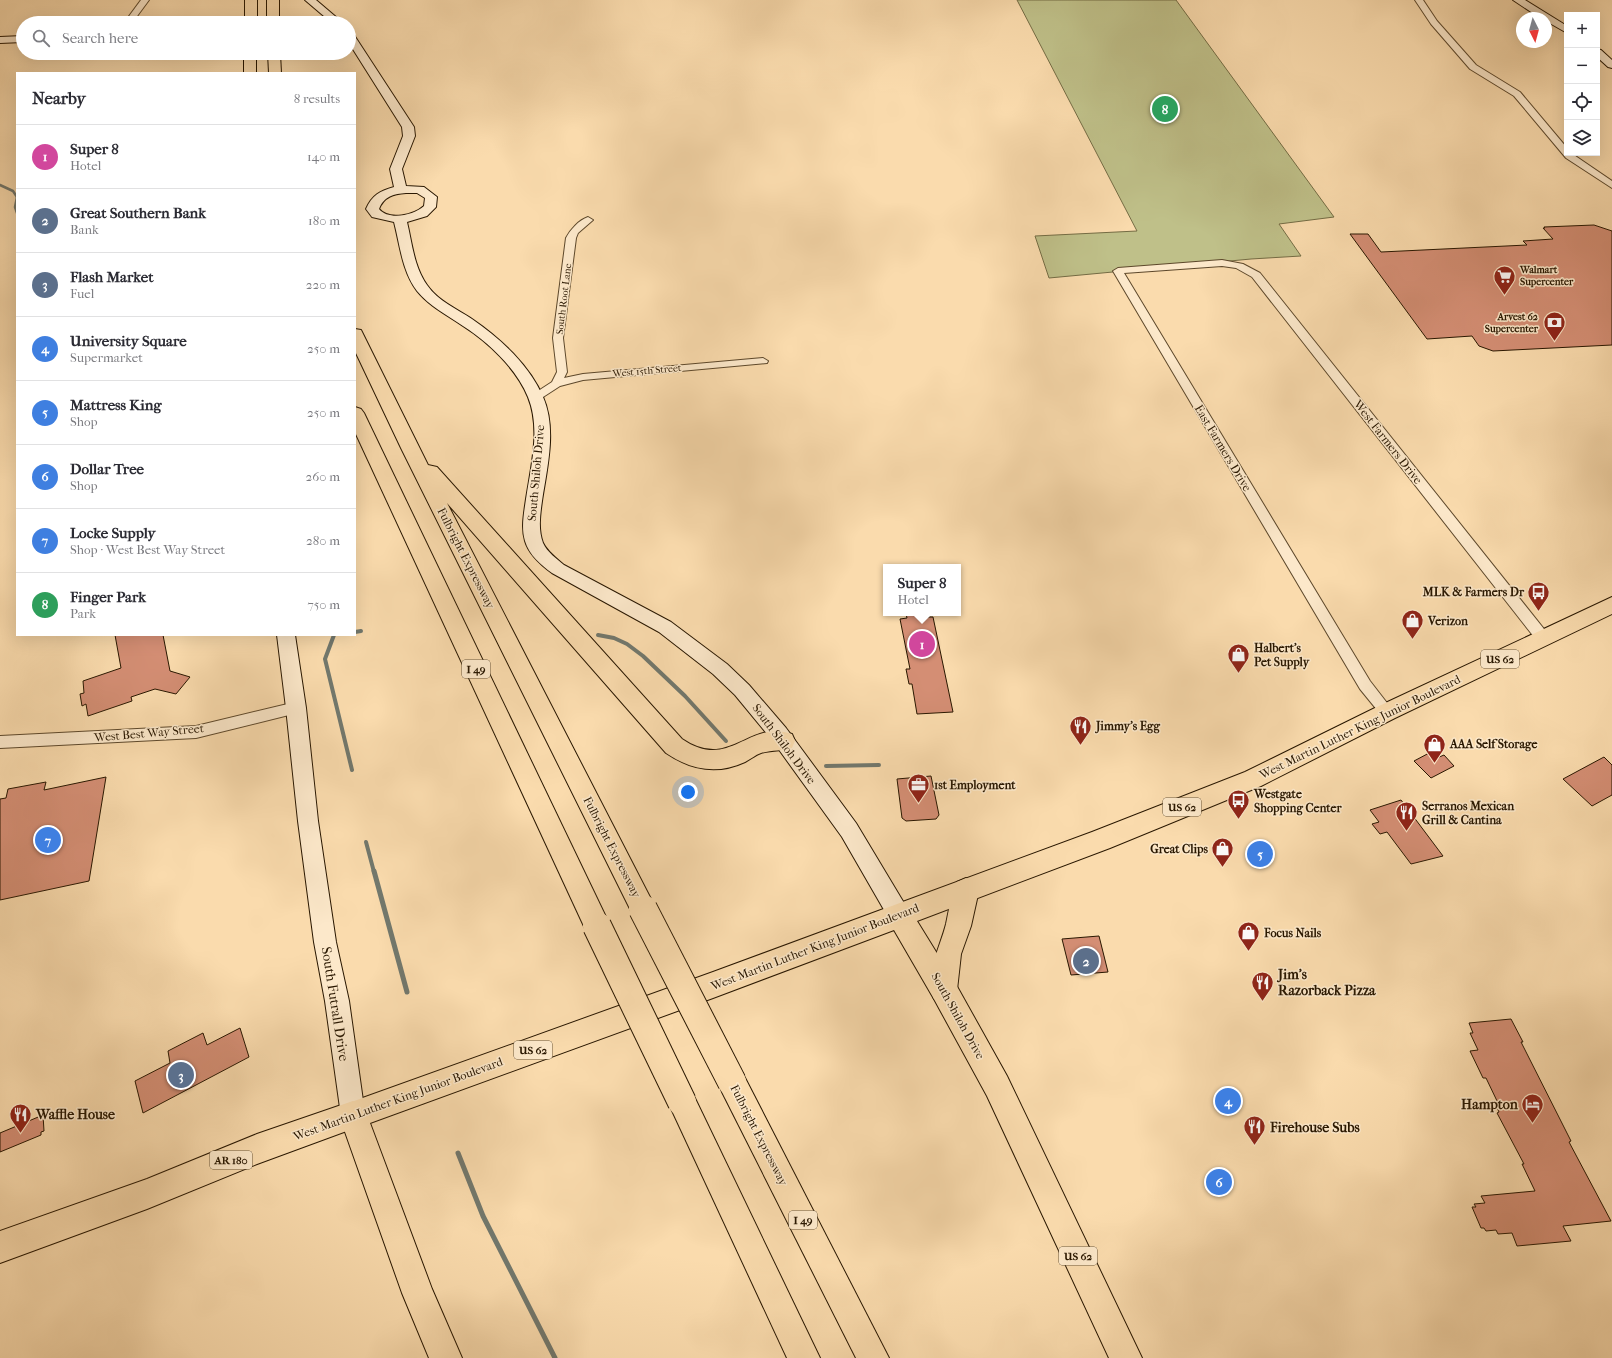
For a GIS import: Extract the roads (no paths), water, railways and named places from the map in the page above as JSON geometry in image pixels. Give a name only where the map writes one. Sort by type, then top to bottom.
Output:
[{"type":"main road","points":[[250,16],[251,0]]},
{"type":"main road","points":[[273,0],[273,16]]},
{"type":"main road","points":[[250,60],[250,72]]},
{"type":"main road","points":[[274,60],[275,72]]},
{"type":"main road","name":"Fulbright Expressway","points":[[356,336],[410,448],[643,909],[873,1358]]},
{"type":"main road","name":"I 49","points":[[356,415],[597,926],[804,1358]]},
{"type":"main road","points":[[410,448],[679,750],[696,759],[718,761],[727,759],[757,744],[784,741]]},
{"type":"main road","name":"West Martin Luther King Junior Boulevard","points":[[0,1247],[147,1194],[257,1149],[713,985],[1101,840],[1253,779],[1387,712],[1612,605]]},
{"type":"main road","points":[[944,990],[948,954],[958,926],[966,890]]},
{"type":"main road","name":"South Shiloh Drive","points":[[899,915],[944,990],[997,1086],[1126,1358]]},
{"type":"main road","name":"South Futrall Drive","points":[[353,1115],[418,1293],[446,1358]]},
{"type":"street","points":[[133,16],[145,0]]},
{"type":"street","points":[[310,0],[329,16]]},
{"type":"street","points":[[1419,0],[1430,14],[1434,22],[1473,67],[1517,94],[1566,153],[1612,185]]},
{"type":"street","points":[[1518,0],[1564,28]]},
{"type":"street","points":[[0,40],[16,39]]},
{"type":"street","points":[[356,46],[408,127],[409,136],[396,168],[401,190]]},
{"type":"street","points":[[1600,55],[1612,65]]},
{"type":"street","points":[[401,190],[420,190],[432,197],[433,202],[425,212],[417,216],[400,219],[387,219],[380,216],[372,209],[373,204],[377,199],[392,192],[401,190]]},
{"type":"street","name":"South Shiloh Drive","points":[[400,219],[412,270],[423,289],[440,304],[474,327],[489,340],[519,370],[536,397],[542,423],[532,511],[532,528],[535,543],[543,557],[558,569],[665,627],[697,650],[742,690],[761,711],[784,741],[849,830],[899,915]]},
{"type":"street","name":"South Root Lane","points":[[556,384],[562,372],[558,338],[571,238],[574,232],[588,220]]},
{"type":"street","name":"West Farmers Drive","points":[[1222,263],[1236,264],[1248,269],[1256,275],[1543,638]]},
{"type":"street","name":"East Farmers Drive","points":[[1222,263],[1118,271],[1364,685],[1387,712]]},
{"type":"street","name":"West 15th Street","points":[[536,397],[556,384],[583,377],[763,361]]},
{"type":"street","name":"South Futrall Drive","points":[[286,636],[296,708],[308,820],[325,942],[337,1001],[353,1115]]},
{"type":"street","name":"West Best Way Street","points":[[0,742],[196,732],[296,708]]},
{"type":"waterway","points":[[0,185],[13,191],[16,196]]},
{"type":"waterway","points":[[16,202],[16,210]]},
{"type":"waterway","points":[[356,632],[361,631]]},
{"type":"waterway","points":[[598,635],[614,638],[627,644],[643,656],[685,696],[726,741]]},
{"type":"waterway","points":[[334,636],[325,659],[352,770]]},
{"type":"waterway","points":[[826,766],[879,765]]},
{"type":"waterway","points":[[366,842],[374,872]]},
{"type":"waterway","points":[[374,871],[407,992]]},
{"type":"waterway","points":[[458,1153],[483,1216],[555,1358]]},
{"type":"place","name":"Finger Park","points":[[1165,109]]},
{"type":"place","name":"Walmart Supercenter","points":[[1504,296]]},
{"type":"place","name":"Arvest 62 Supercenter","points":[[1554,342]]},
{"type":"place","name":"MLK & Farmers Dr","points":[[1539,612]]},
{"type":"place","name":"Verizon","points":[[1413,640]]},
{"type":"place","name":"Super 8","points":[[922,644]]},
{"type":"place","name":"Halbert's Pet Supply","points":[[1238,674]]},
{"type":"place","name":"Jimmy's Egg","points":[[1080,746]]},
{"type":"place","name":"AAA Self Storage","points":[[1435,764]]},
{"type":"place","name":"1st Employment","points":[[918,804]]},
{"type":"place","name":"Westgate Shopping Center","points":[[1238,820]]},
{"type":"place","name":"Serranos Mexican Grill & Cantina","points":[[1407,832]]},
{"type":"place","name":"Locke Supply","points":[[48,840]]},
{"type":"place","name":"Mattress King","points":[[1260,854]]},
{"type":"place","name":"Great Clips","points":[[1223,868]]},
{"type":"place","name":"Focus Nails","points":[[1249,952]]},
{"type":"place","name":"Great Southern Bank","points":[[1086,961]]},
{"type":"place","name":"Jim's Razorback Pizza","points":[[1262,1002]]},
{"type":"place","name":"Flash Market","points":[[181,1075]]},
{"type":"place","name":"University Square","points":[[1228,1101]]},
{"type":"place","name":"Hampton","points":[[1533,1124]]},
{"type":"place","name":"Waffle House","points":[[21,1134]]},
{"type":"place","name":"Firehouse Subs","points":[[1254,1146]]},
{"type":"place","name":"Dollar Tree","points":[[1219,1182]]}]
